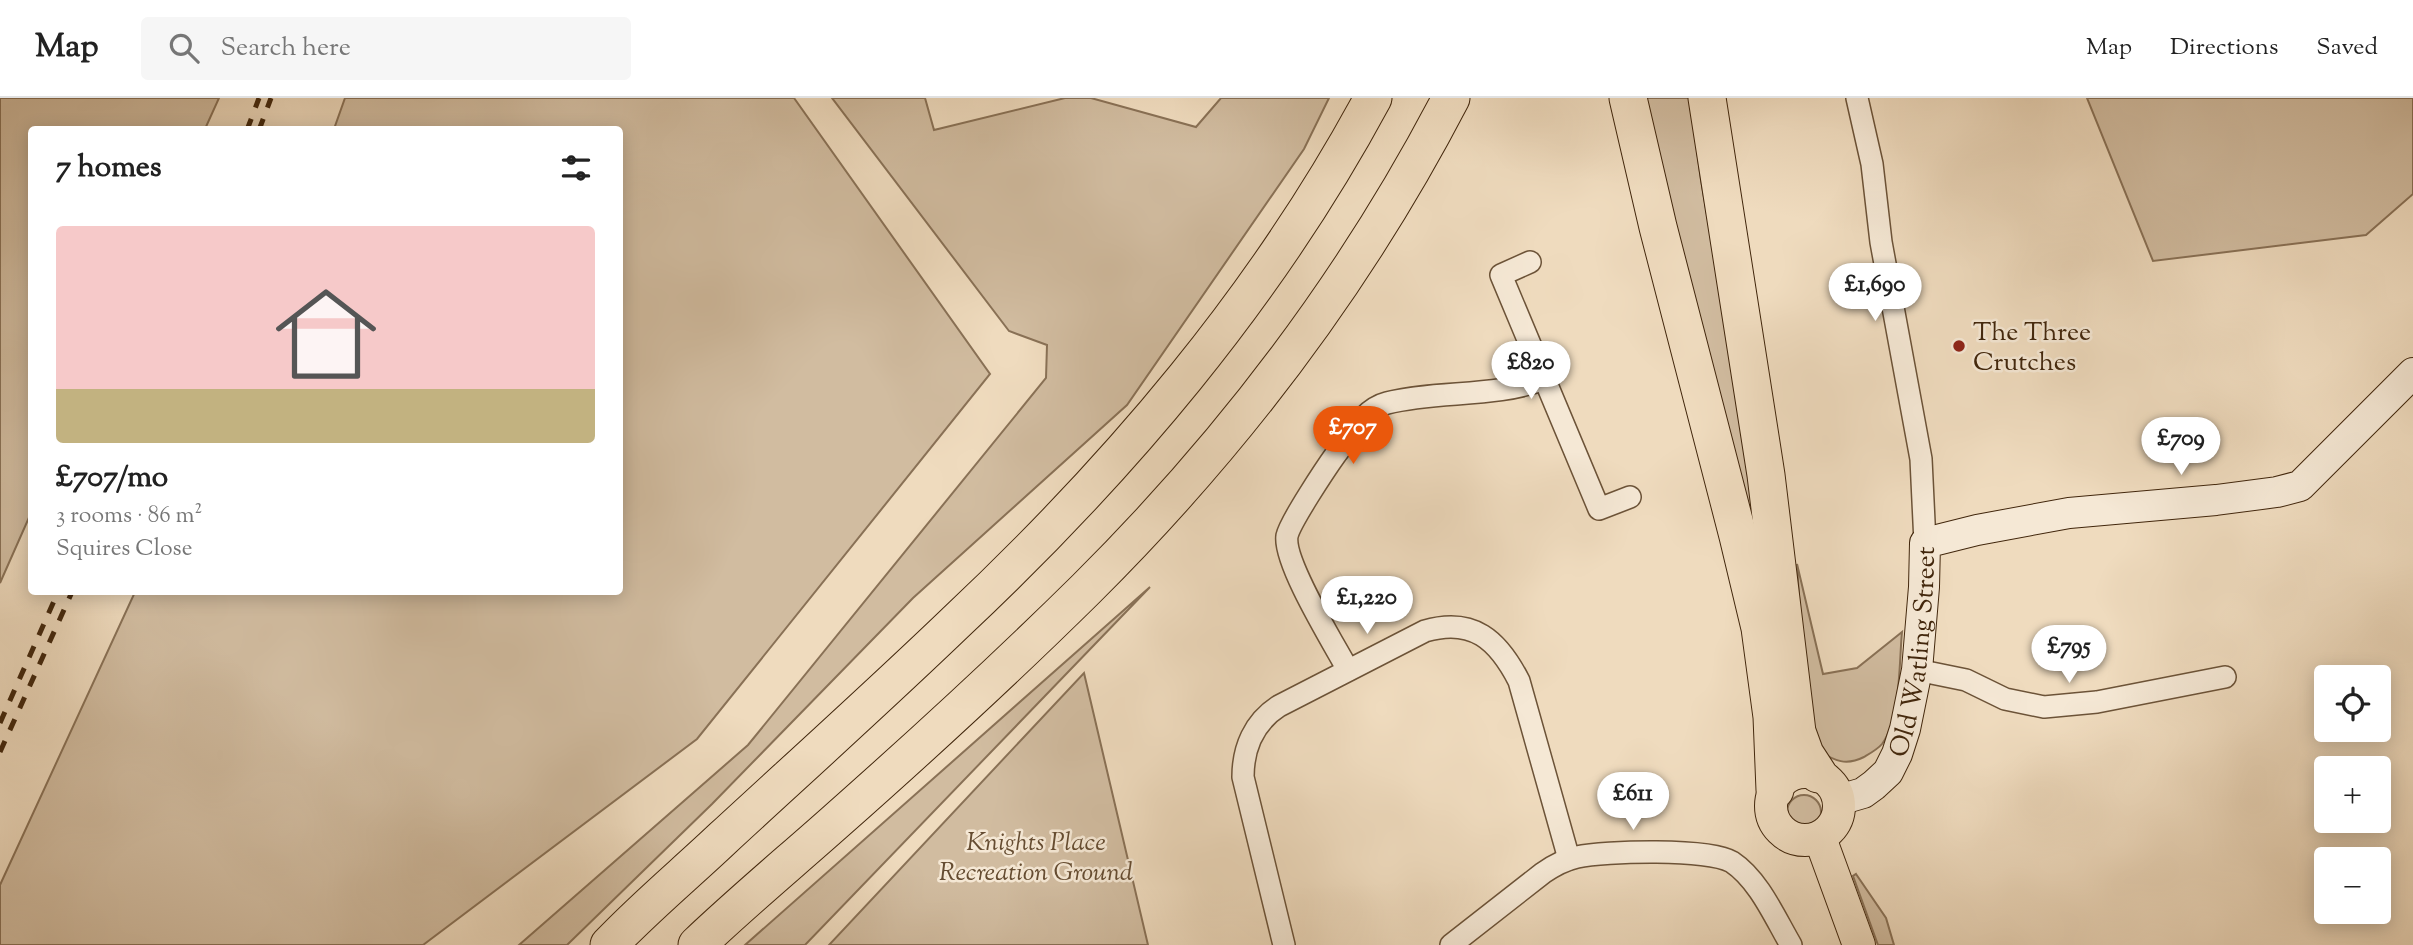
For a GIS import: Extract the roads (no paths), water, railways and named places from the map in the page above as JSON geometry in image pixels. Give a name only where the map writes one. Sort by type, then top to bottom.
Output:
[{"type":"highway","points":[[609,945],[956,623],[1040,541],[1132,442],[1188,375],[1283,248],[1351,139],[1373,98]]},
{"type":"highway","points":[[697,945],[854,805],[1068,606],[1191,477],[1285,362],[1365,247],[1451,98]]},
{"type":"highway","points":[[1628,98],[1658,228],[1760,628],[1772,717],[1775,790]]},
{"type":"highway","points":[[1707,98],[1766,475],[1797,732],[1805,754],[1829,787]]},
{"type":"main road","points":[[1798,772],[1829,787],[1839,812],[1834,826],[1820,838],[1799,840],[1780,830],[1771,811],[1775,790],[1788,776],[1798,772]]},
{"type":"main road","points":[[1820,838],[1859,945]]},
{"type":"street","name":"Old Watling Street","points":[[1829,787],[1866,791],[1890,768],[1905,729],[1917,670],[1924,587],[1921,459],[1881,242],[1872,164],[1857,98]]},
{"type":"street","points":[[1530,262],[1501,275],[1544,379],[1600,509],[1630,497]]},
{"type":"street","points":[[1925,542],[2069,513],[2216,500],[2277,492],[2300,486],[2413,373]]},
{"type":"street","points":[[1348,670],[1297,573],[1287,543],[1290,528],[1331,462],[1361,421],[1383,404],[1521,387],[1544,379]]},
{"type":"street","points":[[1284,945],[1244,783],[1245,754],[1252,736],[1266,715],[1279,706],[1432,629],[1463,628],[1480,633],[1493,642],[1508,659],[1519,681],[1569,859]]},
{"type":"street","points":[[1917,670],[1966,680],[2005,699],[2044,707],[2097,702],[2225,677]]},
{"type":"street","points":[[1451,945],[1543,873],[1569,859],[1632,853],[1698,854],[1721,857],[1732,863],[1750,879],[1791,945]]},
{"type":"railway","points":[[248,126],[259,98]]},
{"type":"railway","points":[[260,126],[271,98]]},
{"type":"railway","points":[[0,723],[57,595]]},
{"type":"railway","points":[[0,752],[71,595]]},
{"type":"place","name":"The Three Crutches","points":[[1959,346]]},
{"type":"park label","name":"Knights Place Recreation Ground","points":[[1036,856]]}]
